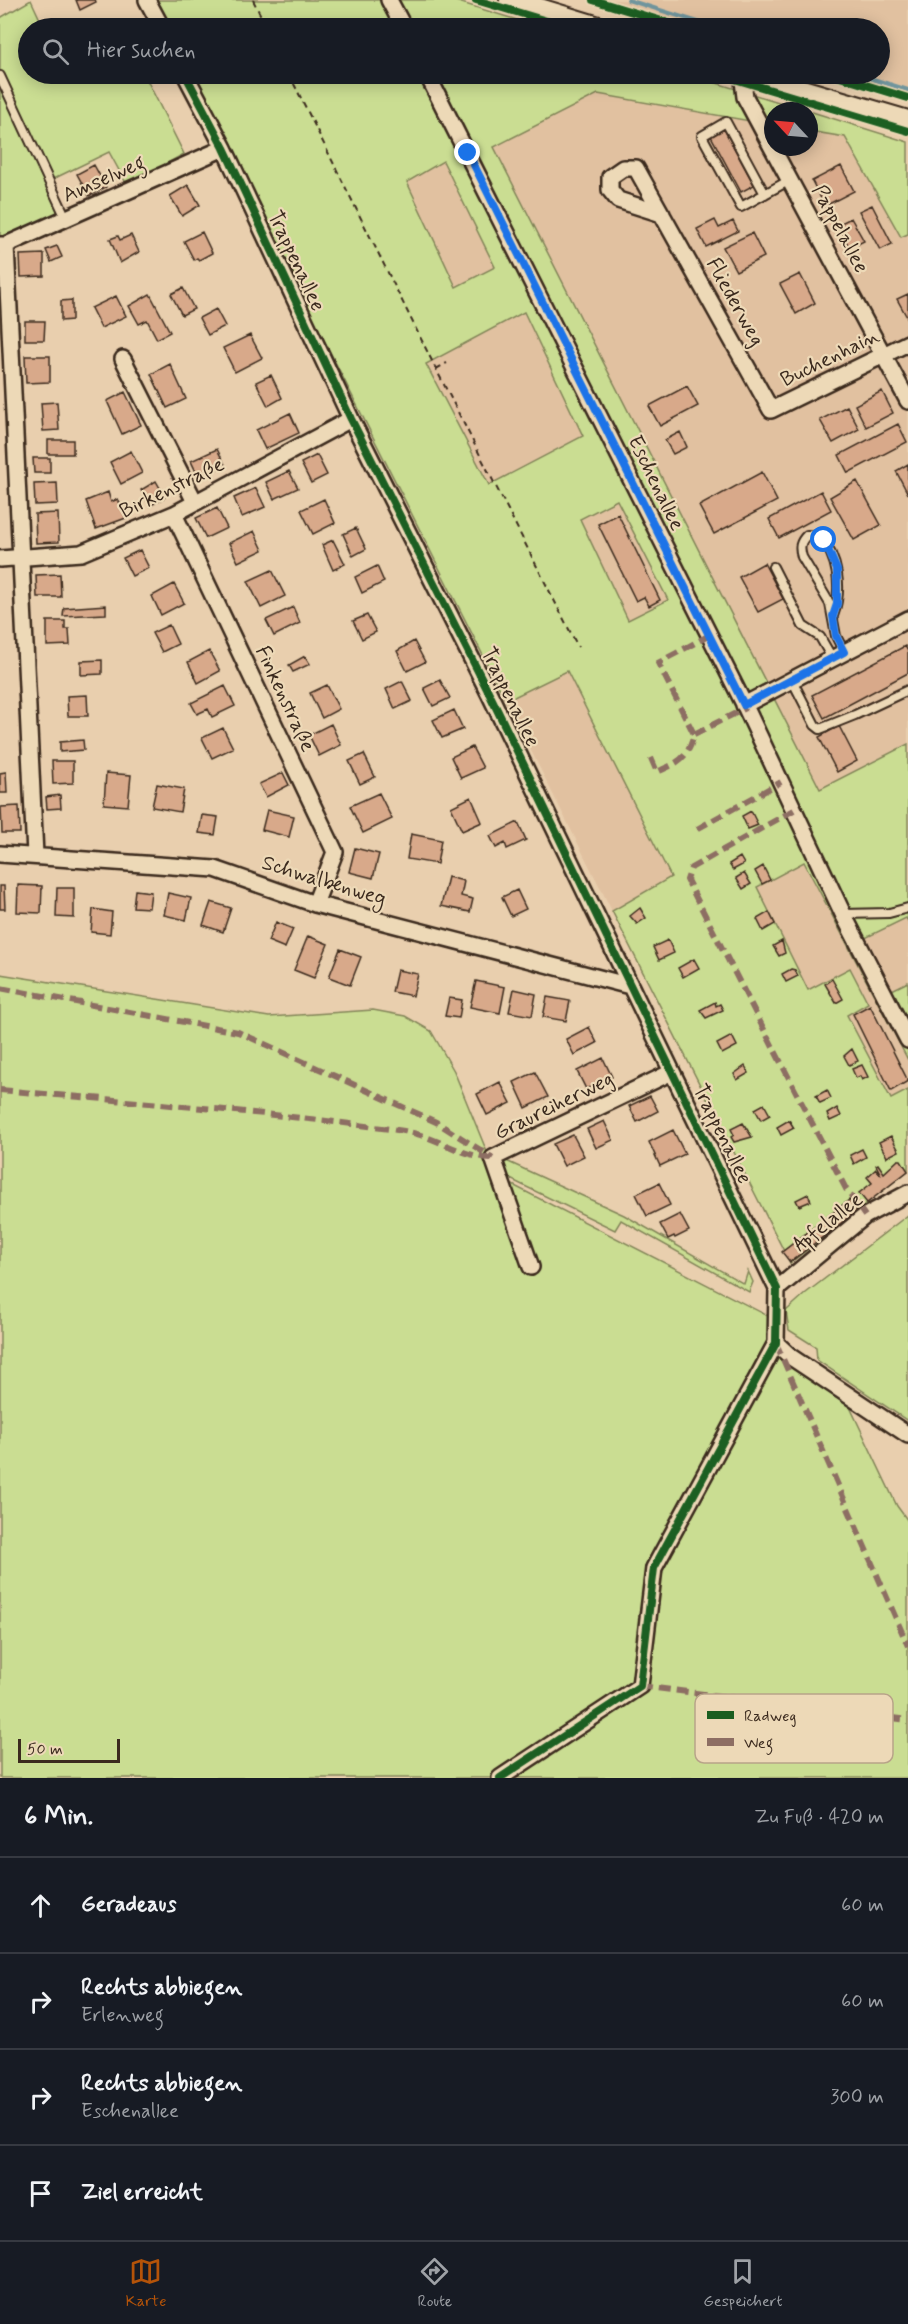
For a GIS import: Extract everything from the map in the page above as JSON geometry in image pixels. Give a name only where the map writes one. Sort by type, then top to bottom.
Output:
[{"type":"main road","points":[[510,0],[569,18]]},
{"type":"main road","points":[[781,84],[908,121]]},
{"type":"street","points":[[147,0],[157,18]]},
{"type":"street","points":[[389,0],[399,18]]},
{"type":"street","name":"Trappenallee","points":[[190,84],[224,148],[351,419],[489,693],[777,1289],[776,1343]]},
{"type":"street","name":"Eschenallee","points":[[432,84],[744,705],[843,914],[908,1040]]},
{"type":"street","name":"Pappelallee","points":[[746,84],[745,97],[908,401]]},
{"type":"street","name":"Amselweg","points":[[3,245],[224,148]]},
{"type":"street","name":"Fliederweg","points":[[662,214],[771,410]]},
{"type":"street","points":[[3,245],[22,557],[35,855]]},
{"type":"street","name":"Buchenhain","points":[[771,410],[908,343]]},
{"type":"street","points":[[123,359],[195,502]]},
{"type":"street","name":"Birkenstraße","points":[[0,559],[81,553],[174,514],[351,419]]},
{"type":"street","name":"Finkenstraße","points":[[174,514],[335,852],[315,904]]},
{"type":"street","points":[[744,705],[908,619]]},
{"type":"street","name":"Schwalbenweg","points":[[0,854],[215,869],[315,904],[630,986]]},
{"type":"street","name":"Graureiherweg","points":[[531,1267],[494,1158],[672,1072]]},
{"type":"street","name":"Apfelallee","points":[[777,1289],[865,1216],[908,1193]]},
{"type":"street","points":[[500,1778],[640,1686],[654,1568],[776,1343],[791,1357],[908,1435]]},
{"type":"lane","points":[[0,76],[66,218]]},
{"type":"lane","points":[[765,194],[726,122],[702,136],[741,207],[765,194],[790,180]]},
{"type":"lane","points":[[833,616],[837,604],[837,570],[820,536],[807,535],[801,541],[802,557],[830,604],[838,655]]},
{"type":"lane","points":[[773,567],[803,626],[820,637],[838,655]]},
{"type":"lane","points":[[792,680],[815,725],[820,729],[845,720],[908,690]]},
{"type":"lane","points":[[843,914],[889,913],[908,908]]},
{"type":"path","points":[[253,0],[262,18]]},
{"type":"path","points":[[294,84],[578,647]]},
{"type":"path","points":[[436,369],[447,363]]},
{"type":"shaded area","points":[[611,0],[908,0],[908,94],[874,84],[890,84],[890,18],[668,18]]},
{"type":"shaded area","points":[[598,94],[764,123],[764,156],[818,156],[818,132],[845,137],[901,237],[908,234],[908,743],[820,790],[494,147]]},
{"type":"shaded area","points":[[443,161],[495,267],[455,287],[407,181]]},
{"type":"shaded area","points":[[524,312],[583,436],[489,485],[426,364]]},
{"type":"shaded area","points":[[617,499],[668,601],[628,620],[580,519]]},
{"type":"shaded area","points":[[567,670],[671,878],[612,911],[506,701]]},
{"type":"shaded area","points":[[804,861],[908,1060],[908,1090],[891,1099],[847,1015],[868,1003],[850,969],[808,990],[757,887]]},
{"type":"shaded area","points":[[906,918],[908,921],[908,982],[892,990],[865,938]]},
{"type":"green space","points":[[31,0],[39,18],[18,18],[18,84],[149,84],[184,154],[127,185],[109,152],[53,179],[66,214],[16,235],[0,237],[0,18]]},
{"type":"green space","points":[[153,0],[452,0],[510,18],[162,18]]},
{"type":"green space","points":[[195,84],[720,84],[779,102],[764,102],[764,123],[598,94],[494,147],[820,789],[908,744],[908,921],[906,918],[865,938],[892,990],[908,982],[908,1060],[804,862],[757,887],[808,990],[850,968],[868,1003],[847,1015],[891,1099],[908,1090],[908,1171],[790,1263],[612,911],[671,877],[567,671],[506,701]],"holes":[[[443,161],[495,267],[456,287],[407,182]],[[524,312],[583,436],[489,485],[426,364]],[[617,500],[668,600],[628,620],[580,519]]]},
{"type":"green space","points":[[818,114],[908,142],[908,234],[901,237],[845,137],[818,132]]},
{"type":"green space","points":[[0,974],[269,1017],[373,1010],[405,1016],[431,1031],[454,1071],[498,1179],[529,1275],[536,1273],[505,1181],[772,1318],[778,1354],[849,1405],[897,1506],[908,1521],[908,1778],[0,1778]]},
{"type":"green space","points":[[502,1159],[624,1215],[744,1284],[748,1271],[753,1282],[749,1292],[621,1220],[615,1230],[506,1177]]},
{"type":"green space","points":[[908,1215],[908,1421],[817,1360],[816,1347],[789,1330],[786,1311]]},
{"type":"building","points":[[76,0],[95,0],[96,2],[80,10]]},
{"type":"building","points":[[724,129],[754,185],[741,192],[711,136]]},
{"type":"building","points":[[94,165],[106,187],[89,196],[77,174]]},
{"type":"building","points":[[841,166],[854,191],[825,206],[812,181]]},
{"type":"building","points":[[188,185],[200,205],[182,216],[170,196]]},
{"type":"building","points":[[872,205],[892,244],[880,250],[859,211]]},
{"type":"building","points":[[851,218],[864,241],[850,248],[837,225]]},
{"type":"building","points":[[715,220],[719,228],[733,221],[738,231],[706,247],[697,229]]},
{"type":"building","points":[[202,232],[212,253],[199,260],[197,258],[194,260],[184,241]]},
{"type":"building","points":[[752,233],[764,257],[736,271],[723,247]]},
{"type":"building","points":[[131,235],[139,252],[120,263],[110,239],[118,236],[120,240]]},
{"type":"building","points":[[57,246],[62,257],[51,262],[46,250]]},
{"type":"building","points":[[44,254],[44,276],[21,277],[20,255]]},
{"type":"building","points":[[800,274],[815,303],[796,314],[780,284]]},
{"type":"building","points":[[183,288],[194,309],[182,315],[171,294]]},
{"type":"building","points":[[150,294],[170,332],[157,339],[147,320],[139,324],[129,306]]},
{"type":"building","points":[[908,294],[908,319],[897,299]]},
{"type":"building","points":[[116,296],[126,316],[101,328],[91,308]]},
{"type":"building","points":[[72,300],[72,320],[61,321],[61,301]]},
{"type":"building","points":[[216,309],[225,326],[208,335],[199,318]]},
{"type":"building","points":[[25,321],[45,321],[44,340],[25,340]]},
{"type":"building","points":[[250,335],[262,358],[235,372],[223,348]]},
{"type":"building","points":[[25,356],[50,356],[50,382],[26,383]]},
{"type":"building","points":[[170,364],[186,399],[167,408],[151,374]]},
{"type":"building","points":[[271,375],[282,398],[268,406],[256,382]]},
{"type":"building","points":[[687,386],[698,406],[660,426],[649,406]]},
{"type":"building","points":[[882,391],[893,413],[866,427],[855,405]]},
{"type":"building","points":[[125,392],[141,425],[122,434],[107,401]]},
{"type":"building","points":[[57,402],[59,430],[43,431],[41,403]]},
{"type":"building","points":[[847,406],[859,429],[833,443],[820,420]]},
{"type":"building","points":[[290,413],[299,433],[265,449],[256,430]]},
{"type":"building","points":[[898,424],[907,442],[848,473],[839,455]]},
{"type":"building","points":[[680,432],[687,447],[673,454],[665,440]]},
{"type":"building","points":[[48,440],[73,440],[73,454],[48,454]]},
{"type":"building","points":[[217,449],[225,465],[199,478],[191,461]]},
{"type":"building","points":[[131,451],[142,473],[121,484],[110,462]]},
{"type":"building","points":[[317,455],[327,475],[311,483],[301,463]]},
{"type":"building","points":[[33,458],[50,458],[50,473],[34,473]]},
{"type":"building","points":[[908,464],[908,494],[896,471]]},
{"type":"building","points":[[289,471],[298,488],[274,499],[266,482]]},
{"type":"building","points":[[762,472],[777,501],[714,534],[699,506]]},
{"type":"building","points":[[156,481],[165,497],[150,506],[141,490]]},
{"type":"building","points":[[857,481],[881,525],[854,540],[830,497]]},
{"type":"building","points":[[57,483],[58,504],[35,505],[34,484]]},
{"type":"building","points":[[256,488],[265,507],[242,517],[234,498]]},
{"type":"building","points":[[821,491],[831,510],[779,538],[769,519]]},
{"type":"building","points":[[108,492],[111,502],[118,499],[126,518],[96,529],[86,501]]},
{"type":"building","points":[[324,499],[335,523],[313,534],[301,510]]},
{"type":"building","points":[[217,508],[227,528],[206,538],[196,518]]},
{"type":"building","points":[[58,513],[59,542],[36,543],[35,514]]},
{"type":"building","points":[[618,514],[660,600],[649,606],[644,597],[636,601],[598,524]]},
{"type":"building","points":[[356,528],[366,549],[353,556],[343,534]]},
{"type":"building","points":[[254,531],[263,550],[238,562],[229,543]]},
{"type":"building","points":[[333,540],[345,564],[333,570],[322,545]]},
{"type":"building","points":[[140,550],[149,568],[132,576],[123,558]]},
{"type":"building","points":[[764,563],[783,599],[758,612],[739,577]]},
{"type":"building","points":[[377,566],[384,582],[362,593],[355,577]]},
{"type":"building","points":[[272,570],[285,596],[261,608],[248,581]]},
{"type":"building","points":[[60,574],[61,597],[37,597],[36,575]]},
{"type":"building","points":[[174,584],[184,603],[161,615],[152,596]]},
{"type":"building","points":[[106,605],[106,614],[63,616],[64,608]]},
{"type":"building","points":[[293,607],[300,623],[274,636],[266,620]]},
{"type":"building","points":[[367,615],[376,632],[362,639],[353,621]]},
{"type":"building","points":[[47,621],[65,621],[65,629],[69,629],[70,645],[47,646]]},
{"type":"building","points":[[169,625],[178,644],[162,652],[152,633]]},
{"type":"building","points":[[414,641],[425,662],[407,671],[397,651]]},
{"type":"building","points":[[905,646],[908,651],[908,673],[824,718],[812,695]]},
{"type":"building","points":[[209,651],[220,671],[198,683],[188,662]]},
{"type":"building","points":[[305,656],[310,664],[293,672],[289,665]]},
{"type":"building","points":[[102,660],[102,674],[81,675],[81,661]]},
{"type":"building","points":[[440,680],[450,698],[433,706],[424,688]]},
{"type":"building","points":[[402,681],[412,701],[395,709],[386,689]]},
{"type":"building","points":[[327,685],[339,709],[322,718],[310,693]]},
{"type":"building","points":[[225,686],[235,706],[212,717],[208,709],[197,714],[191,703]]},
{"type":"building","points":[[87,695],[88,716],[68,716],[67,696]]},
{"type":"building","points":[[454,710],[463,729],[442,738],[433,720]]},
{"type":"building","points":[[331,724],[341,745],[319,756],[309,735]]},
{"type":"building","points":[[839,726],[857,761],[837,772],[819,737]]},
{"type":"building","points":[[223,728],[233,748],[212,758],[202,738]]},
{"type":"building","points":[[83,740],[84,750],[60,752],[60,742]]},
{"type":"building","points":[[472,747],[483,768],[461,778],[451,757]]},
{"type":"building","points":[[364,754],[375,777],[360,784],[349,761]]},
{"type":"building","points":[[52,761],[73,761],[73,783],[53,784]]},
{"type":"building","points":[[6,772],[7,793],[0,793],[0,773]]},
{"type":"building","points":[[106,773],[131,775],[128,806],[104,804]]},
{"type":"building","points":[[283,773],[289,785],[266,797],[259,784]]},
{"type":"building","points":[[157,784],[184,789],[180,812],[152,807]]},
{"type":"building","points":[[379,793],[392,819],[363,833],[350,806]]},
{"type":"building","points":[[60,795],[61,808],[47,809],[46,797]]},
{"type":"building","points":[[471,797],[482,822],[462,831],[451,807]]},
{"type":"building","points":[[19,806],[20,833],[2,833],[1,807]]},
{"type":"building","points":[[267,810],[294,816],[289,837],[262,830]]},
{"type":"building","points":[[751,811],[758,825],[748,829],[742,816]]},
{"type":"building","points":[[202,815],[218,817],[215,835],[199,833]]},
{"type":"building","points":[[518,822],[526,840],[507,849],[505,843],[496,848],[490,836]]},
{"type":"building","points":[[411,834],[441,840],[437,864],[407,859]]},
{"type":"building","points":[[355,848],[379,854],[373,878],[349,872]]},
{"type":"building","points":[[740,857],[744,864],[733,870],[729,864]]},
{"type":"building","points":[[763,866],[770,880],[762,884],[755,871]]},
{"type":"building","points":[[744,873],[751,884],[743,889],[736,878]]},
{"type":"building","points":[[448,877],[464,881],[461,896],[473,899],[470,912],[441,906]]},
{"type":"building","points":[[18,885],[42,886],[41,913],[17,912]]},
{"type":"building","points":[[0,886],[4,886],[5,909],[0,909]]},
{"type":"building","points":[[57,888],[74,888],[74,918],[56,917]]},
{"type":"building","points":[[135,890],[151,892],[149,908],[133,907]]},
{"type":"building","points":[[517,890],[526,909],[511,916],[502,897]]},
{"type":"building","points":[[168,893],[191,898],[186,920],[164,915]]},
{"type":"building","points":[[211,902],[231,908],[223,932],[203,925]]},
{"type":"building","points":[[640,908],[646,918],[637,924],[630,916]]},
{"type":"building","points":[[93,909],[112,912],[110,934],[91,932]]},
{"type":"building","points":[[769,912],[775,924],[763,931],[757,919]]},
{"type":"building","points":[[276,922],[293,929],[285,948],[268,941]]},
{"type":"building","points":[[308,936],[328,944],[314,978],[294,970]]},
{"type":"building","points":[[668,940],[674,953],[659,960],[653,947]]},
{"type":"building","points":[[782,941],[785,953],[779,956],[773,946]]},
{"type":"building","points":[[340,949],[361,957],[350,985],[329,977]]},
{"type":"building","points":[[694,959],[699,968],[683,977],[678,968]]},
{"type":"building","points":[[791,969],[795,970],[798,976],[786,982],[782,974]]},
{"type":"building","points":[[397,970],[418,974],[413,996],[392,992]]},
{"type":"building","points":[[832,979],[843,999],[836,1003],[825,984]]},
{"type":"building","points":[[476,981],[505,987],[500,1013],[470,1007]]},
{"type":"building","points":[[514,989],[536,994],[532,1016],[509,1012]]},
{"type":"building","points":[[547,997],[570,1001],[566,1021],[543,1017]]},
{"type":"building","points":[[449,998],[462,1000],[459,1018],[445,1016]]},
{"type":"building","points":[[715,1002],[716,1006],[720,1004],[723,1010],[706,1018],[700,1010]]},
{"type":"building","points":[[870,1005],[908,1081],[891,1091],[853,1014]]},
{"type":"building","points":[[589,1027],[597,1043],[574,1055],[566,1039]]},
{"type":"building","points":[[732,1036],[737,1046],[722,1054],[717,1044]]},
{"type":"building","points":[[852,1049],[858,1061],[849,1065],[844,1056]]},
{"type":"building","points":[[603,1058],[612,1077],[586,1089],[577,1071]]},
{"type":"building","points":[[862,1065],[868,1077],[862,1080],[860,1076],[856,1078],[852,1069]]},
{"type":"building","points":[[745,1066],[749,1073],[737,1080],[734,1074]]},
{"type":"building","points":[[535,1072],[548,1097],[526,1108],[514,1082]]},
{"type":"building","points":[[500,1082],[511,1103],[487,1115],[477,1094]]},
{"type":"building","points":[[827,1090],[831,1098],[820,1103],[816,1096]]},
{"type":"building","points":[[650,1096],[658,1111],[637,1122],[629,1106]]},
{"type":"building","points":[[764,1104],[770,1115],[761,1120],[755,1109]]},
{"type":"building","points":[[837,1108],[841,1116],[830,1121],[827,1114]]},
{"type":"building","points":[[789,1120],[794,1128],[781,1135],[777,1127]]},
{"type":"building","points":[[604,1121],[613,1140],[596,1148],[587,1129]]},
{"type":"building","points":[[743,1123],[752,1137],[734,1142],[731,1129]]},
{"type":"building","points":[[673,1130],[685,1154],[660,1166],[649,1142]]},
{"type":"building","points":[[573,1135],[584,1156],[564,1166],[553,1144]]},
{"type":"building","points":[[891,1136],[899,1151],[887,1157],[879,1142]]},
{"type":"building","points":[[862,1149],[866,1157],[854,1164],[850,1155]]},
{"type":"building","points":[[898,1160],[901,1160],[908,1171],[867,1203],[859,1193],[872,1183],[867,1177],[876,1169],[881,1175],[876,1165],[878,1164],[884,1173]]},
{"type":"building","points":[[659,1183],[670,1205],[647,1216],[636,1194]]},
{"type":"building","points":[[808,1194],[811,1201],[799,1206],[796,1200]]},
{"type":"building","points":[[849,1200],[857,1211],[790,1262],[782,1252]]},
{"type":"building","points":[[680,1214],[689,1231],[668,1239],[660,1224]]},
{"type":"waterway","points":[[628,0],[685,18]]},
{"type":"waterway","points":[[889,84],[908,90]]},
{"type":"marked path","points":[[651,758],[657,772],[682,759],[689,749],[694,734],[658,663],[708,636]]},
{"type":"marked path","points":[[694,734],[746,708]]},
{"type":"marked path","points":[[697,829],[781,782]]},
{"type":"marked path","points":[[794,810],[691,868],[687,880],[846,1189],[865,1216]]},
{"type":"marked path","points":[[0,988],[238,1032],[436,1122],[493,1158]]},
{"type":"marked path","points":[[0,1090],[354,1124],[404,1131],[469,1154],[491,1158]]},
{"type":"marked path","points":[[776,1343],[908,1646]]},
{"type":"marked path","points":[[640,1686],[703,1694]]},
{"type":"marked path","points":[[893,1718],[908,1720]]},
{"type":"cycle path","points":[[476,0],[536,18]]},
{"type":"cycle path","points":[[593,0],[652,18]]},
{"type":"cycle path","points":[[190,84],[224,148],[351,419],[489,693],[777,1289],[776,1343],[654,1568],[640,1686],[500,1778]]},
{"type":"cycle path","points":[[751,84],[908,131]]},
{"type":"cycle path","points":[[862,84],[908,98]]},
{"type":"route","points":[[468,153],[744,705],[844,652],[836,636],[833,616],[837,604],[837,570],[824,540]]}]
